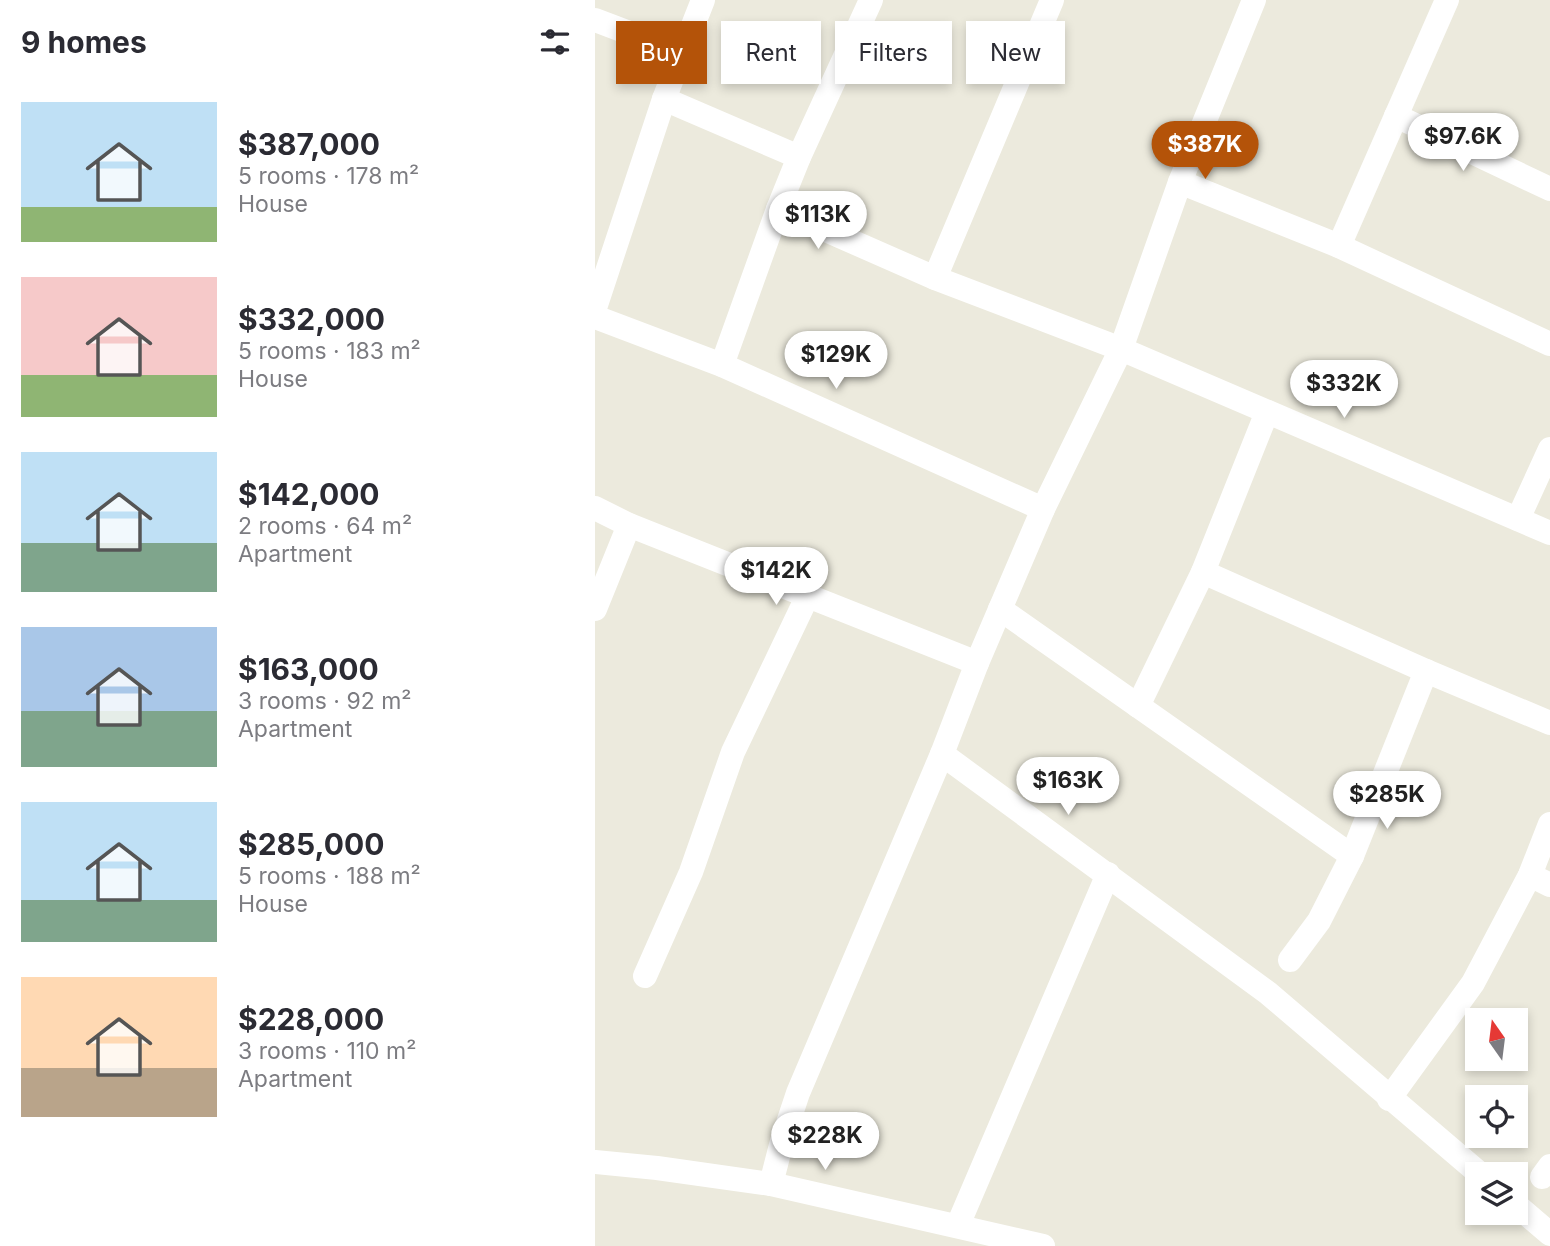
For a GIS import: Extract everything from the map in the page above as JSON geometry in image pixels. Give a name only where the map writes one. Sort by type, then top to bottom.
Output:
[{"type":"street","points":[[695,21],[703,0]]},
{"type":"street","points":[[722,365],[799,157],[870,0]]},
{"type":"street","points":[[935,278],[1052,0]]},
{"type":"street","points":[[771,1184],[798,1093],[1000,610],[1044,509],[1121,349],[1180,182],[1254,0]]},
{"type":"street","points":[[1339,246],[1447,0]]},
{"type":"street","points":[[595,20],[616,28]]},
{"type":"street","points":[[595,308],[670,84]]},
{"type":"street","points":[[664,99],[799,157]]},
{"type":"street","points":[[1396,116],[1550,189]]},
{"type":"street","points":[[1180,182],[1339,246],[1550,344]]},
{"type":"street","points":[[778,209],[935,278],[1121,349],[1550,533]]},
{"type":"street","points":[[595,317],[722,365],[1044,509]]},
{"type":"street","points":[[1138,706],[1203,572],[1267,412]]},
{"type":"street","points":[[1518,519],[1550,449]]},
{"type":"street","points":[[595,508],[629,525],[977,663]]},
{"type":"street","points":[[595,609],[629,525]]},
{"type":"street","points":[[1203,572],[1550,723]]},
{"type":"street","points":[[645,976],[691,873],[733,752],[808,595]]},
{"type":"street","points":[[1000,610],[1352,856]]},
{"type":"street","points":[[1290,960],[1319,921],[1352,856],[1426,671]]},
{"type":"street","points":[[942,754],[1268,993],[1465,1162]]},
{"type":"street","points":[[1389,1099],[1472,983],[1540,880],[1550,824]]},
{"type":"street","points":[[958,1225],[1108,874]]},
{"type":"street","points":[[595,1162],[668,1169],[771,1184],[1043,1246]]},
{"type":"street","points":[[1528,1215],[1550,1234]]}]
